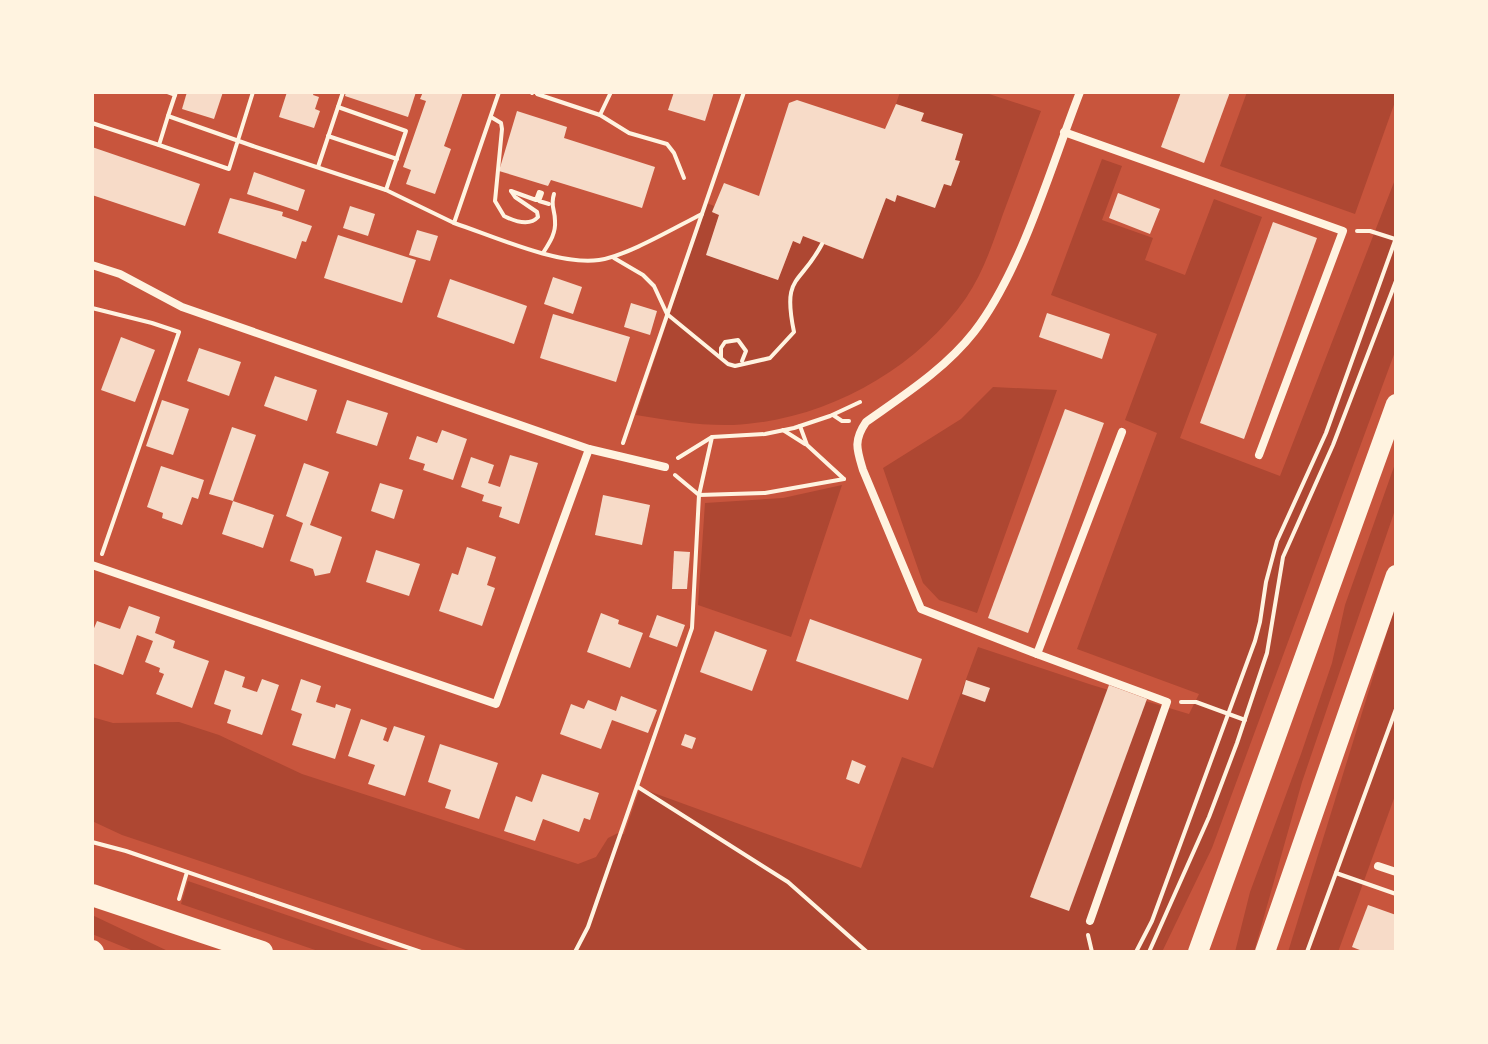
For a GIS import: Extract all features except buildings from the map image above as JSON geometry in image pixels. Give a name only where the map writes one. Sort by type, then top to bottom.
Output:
[{"type":"highway","points":[[92,895],[262,952]]},
{"type":"main road","points":[[1198,952],[1396,404]]},
{"type":"main road","points":[[1265,952],[1396,575]]},
{"type":"street","points":[[1080,92],[1021,246],[995,300],[974,332],[946,362],[866,422],[857,435],[863,470],[921,609],[1167,702],[1090,921]]},
{"type":"street","points":[[1064,132],[1343,231],[1259,455]]},
{"type":"street","points":[[92,265],[120,274],[182,307],[589,449],[665,467]]},
{"type":"street","points":[[1037,654],[1122,432]]},
{"type":"street","points":[[95,566],[496,704],[589,449]]},
{"type":"street","points":[[1378,866],[1396,872]]},
{"type":"path","points":[[159,145],[176,94],[167,92]]},
{"type":"path","points":[[92,123],[229,169],[253,92]]},
{"type":"path","points":[[318,167],[343,92]]},
{"type":"path","points":[[454,223],[499,92]]},
{"type":"path","points":[[600,115],[611,92]]},
{"type":"path","points":[[619,456],[744,92]]},
{"type":"path","points":[[534,93],[600,115],[629,133],[667,144],[684,178]]},
{"type":"path","points":[[338,107],[406,131],[386,190]]},
{"type":"path","points":[[168,116],[386,190],[454,223],[570,260],[612,257],[702,214]]},
{"type":"path","points":[[491,117],[501,123],[502,129],[495,188],[495,201],[499,209],[504,216],[526,223],[538,217],[537,212],[511,191],[536,200],[539,192],[542,193],[539,201],[551,205]]},
{"type":"path","points":[[328,136],[397,159]]},
{"type":"path","points":[[543,253],[553,236],[556,223],[551,205],[554,194]]},
{"type":"path","points":[[1136,952],[1152,921],[1260,622],[1277,541],[1326,433],[1396,239],[1370,231],[1343,231]]},
{"type":"path","points":[[612,257],[643,275],[654,286],[667,314],[723,360],[735,366],[770,358],[794,332],[790,309],[793,284],[815,258],[822,244]]},
{"type":"path","points":[[1149,952],[1209,817],[1245,720],[1267,653],[1283,557],[1333,445],[1396,281]]},
{"type":"path","points":[[92,308],[179,332],[95,566]]},
{"type":"path","points":[[723,360],[720,354],[725,342],[738,340],[746,351],[741,363]]},
{"type":"path","points":[[783,430],[807,445],[844,479],[765,493],[699,495],[665,467],[712,437],[765,434],[800,426],[860,402]]},
{"type":"path","points":[[833,415],[842,421]]},
{"type":"path","points":[[800,426],[807,445]]},
{"type":"path","points":[[575,952],[588,927],[692,628],[699,495],[712,437]]},
{"type":"path","points":[[1167,702],[1196,702],[1245,720]]},
{"type":"path","points":[[1307,952],[1396,709]]},
{"type":"path","points":[[638,787],[788,882],[867,952]]},
{"type":"path","points":[[92,849],[93,842],[421,952]]},
{"type":"path","points":[[179,899],[187,872]]},
{"type":"path","points":[[1336,873],[1396,894]]},
{"type":"shaded area","points":[[900,92],[983,92],[1041,111],[983,268],[966,298],[945,325],[893,370],[864,388],[800,414],[733,425],[696,424],[636,415],[707,203],[714,206],[712,212],[719,215],[707,255],[778,280],[793,241],[800,243],[803,236],[862,259],[886,198],[895,202],[897,195],[951,185],[959,162],[921,121],[924,113],[896,104]]},
{"type":"shaded area","points":[[1247,92],[1396,92],[1355,214],[1220,166]]},
{"type":"shaded area","points":[[1102,159],[1122,166],[1102,220],[1153,238],[1145,260],[1185,275],[1214,199],[1262,217],[1180,438],[1280,476],[1396,177],[1396,349],[1212,848],[1162,952],[472,952],[122,835],[92,821],[92,717],[113,723],[179,722],[219,735],[302,774],[578,864],[596,857],[608,838],[618,833],[624,834],[640,788],[861,868],[902,757],[933,768],[978,647],[1189,714],[1199,694],[1077,649],[1157,433],[1125,420],[1157,334],[1051,295]]},
{"type":"shaded area","points":[[993,387],[1057,390],[977,613],[939,600],[923,583],[883,468],[961,419]]},
{"type":"shaded area","points":[[1396,461],[1396,507],[1302,782],[1254,952],[1235,952],[1250,892],[1332,663],[1345,605]]},
{"type":"shaded area","points":[[842,485],[791,637],[698,605],[705,503],[783,498]]},
{"type":"shaded area","points":[[1396,603],[1396,793],[1338,952],[1288,952]]},
{"type":"shaded area","points":[[188,881],[394,952],[321,952],[181,904]]},
{"type":"shaded area","points":[[92,915],[170,952],[136,952],[92,934]]}]
